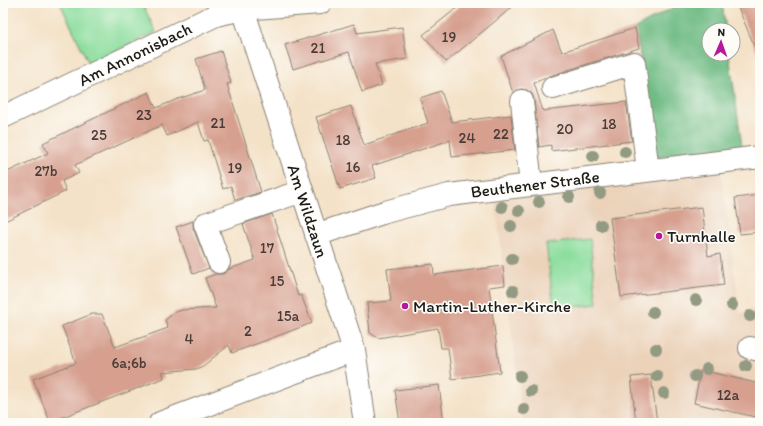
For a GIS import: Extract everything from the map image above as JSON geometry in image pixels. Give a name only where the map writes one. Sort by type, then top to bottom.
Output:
[{"type":"street","name":"Am Annonisbach","points":[[3,117],[216,15],[241,6],[320,3]]},
{"type":"street","name":"Am Wildzaun","points":[[241,6],[354,350],[365,423]]},
{"type":"street","points":[[553,88],[634,63],[648,170]]},
{"type":"street","points":[[522,101],[531,185]]},
{"type":"street","name":"Beuthener Straße","points":[[316,235],[385,212],[449,195],[760,157]]},
{"type":"street","points":[[219,262],[205,224],[302,191]]},
{"type":"street","points":[[160,423],[354,350]]},
{"type":"shaded area","points":[[721,171],[740,313],[760,310],[760,423],[523,423],[495,200]]},
{"type":"green space","points":[[60,3],[142,3],[156,32],[89,64]]},
{"type":"green space","points":[[682,3],[722,3],[725,22],[701,22],[701,62],[730,62],[742,146],[652,158],[639,48],[635,28]]},
{"type":"green space","points":[[590,239],[597,304],[554,309],[546,244]]},
{"type":"building","points":[[463,3],[517,3],[446,62],[423,35]]},
{"type":"building","points":[[736,3],[760,3],[760,59]]},
{"type":"building","points":[[354,24],[357,33],[402,27],[407,59],[375,64],[382,85],[362,92],[349,52],[293,69],[285,45]]},
{"type":"building","points":[[635,28],[639,48],[549,76],[534,83],[543,111],[626,102],[632,141],[551,151],[551,145],[539,147],[532,94],[527,90],[521,89],[513,93],[501,56],[553,30],[562,52]]},
{"type":"building","points":[[221,51],[231,83],[227,84],[261,192],[235,200],[231,186],[223,189],[208,140],[204,141],[198,122],[167,136],[162,125],[75,165],[79,173],[62,181],[66,191],[3,222],[3,174],[48,153],[43,143],[149,92],[156,108],[205,90],[196,59]]},
{"type":"building","points":[[441,91],[452,122],[511,115],[515,150],[452,157],[450,140],[372,166],[376,178],[340,189],[316,117],[351,106],[364,145],[428,123],[420,98]]},
{"type":"building","points":[[760,195],[760,232],[740,234],[735,198]]},
{"type":"building","name":"Turnhalle","points":[[702,207],[708,256],[720,254],[724,285],[621,297],[610,218]]},
{"type":"building","points":[[272,214],[298,296],[301,295],[312,323],[232,353],[229,345],[203,366],[196,369],[162,372],[164,378],[50,422],[33,379],[76,363],[62,326],[92,314],[102,314],[115,347],[168,328],[165,320],[175,312],[182,310],[216,308],[205,278],[216,274],[223,274],[229,269],[255,260],[243,224]]},
{"type":"building","points":[[193,221],[193,228],[209,268],[193,274],[176,227]]},
{"type":"building","points":[[433,264],[434,275],[503,266],[505,285],[489,287],[500,372],[452,379],[448,348],[441,348],[438,328],[378,338],[370,333],[367,303],[391,301],[387,269]]},
{"type":"building","points":[[701,370],[760,384],[760,418],[694,403]]},
{"type":"building","points":[[651,375],[657,423],[636,423],[631,377]]},
{"type":"building","points":[[439,385],[444,423],[400,423],[395,390]]},
{"type":"place","name":"Turnhalle","points":[[659,236]]},
{"type":"place","name":"Martin-Luther-Kirche","points":[[405,306]]}]
